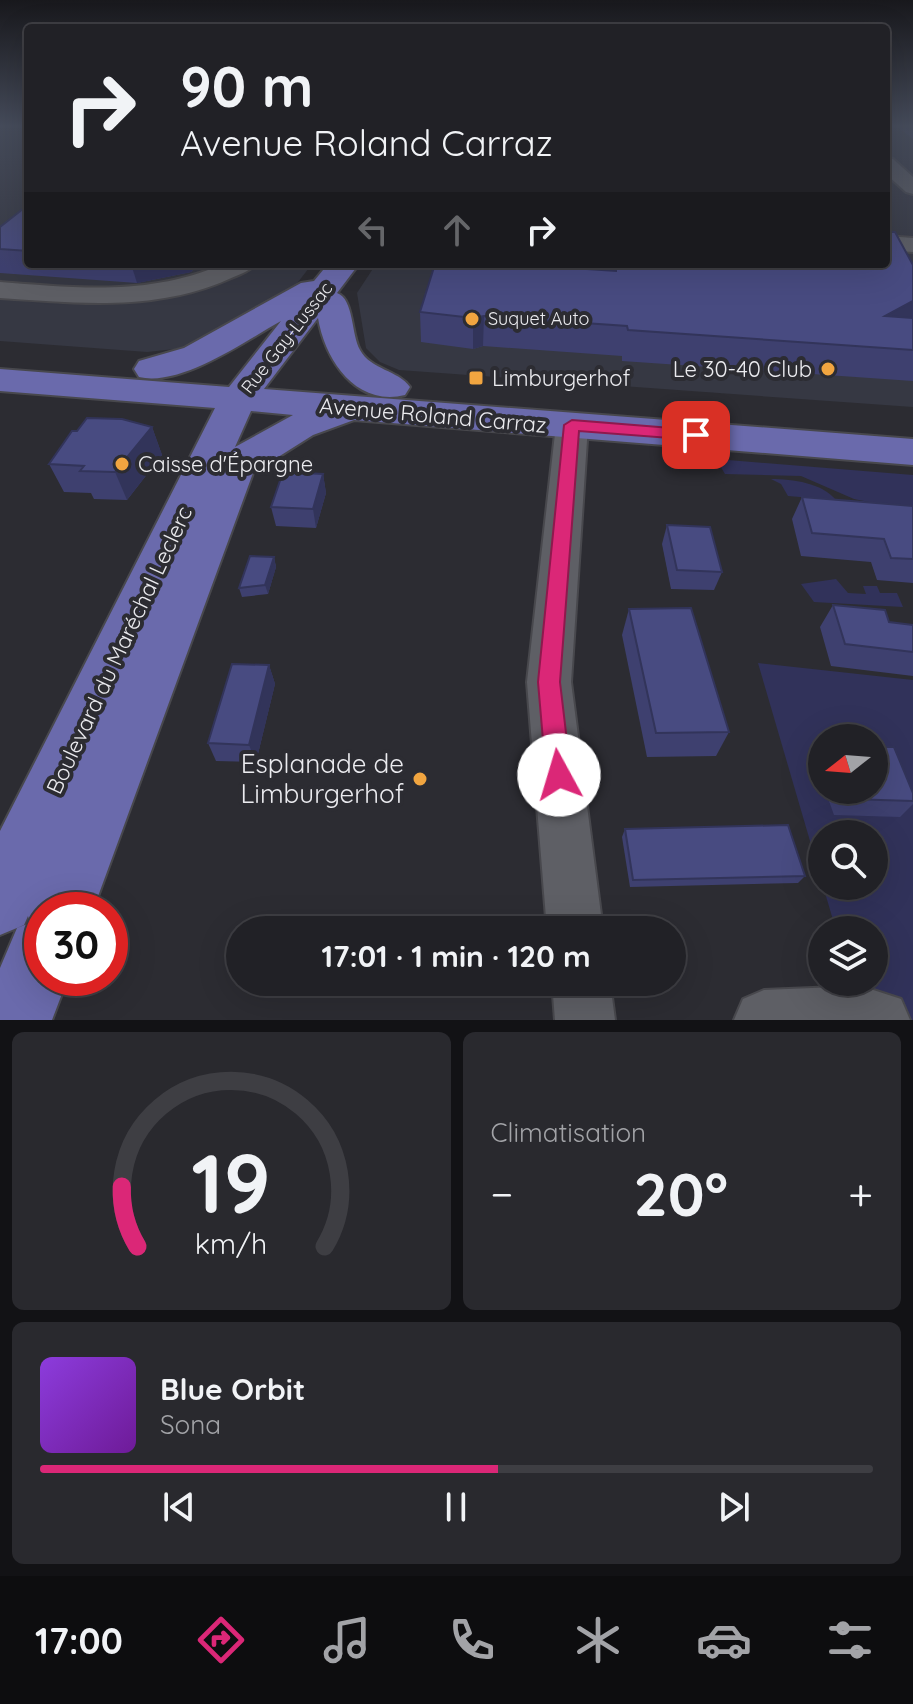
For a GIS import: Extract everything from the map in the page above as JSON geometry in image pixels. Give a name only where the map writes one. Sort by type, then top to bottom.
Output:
[{"type":"main road","points":[[352,408],[299,426],[224,459],[155,381],[196,355],[336,280],[341,348],[347,361],[370,379],[392,387]]},
{"type":"main road","name":"Rue Gay-Lussac","points":[[259,389],[336,280]]},
{"type":"main road","name":"Avenue Roland Carraz","points":[[0,358],[155,381]]},
{"type":"main road","name":"Avenue Roland Carraz","points":[[0,380],[155,381],[259,389],[392,387],[913,429]]},
{"type":"main road","name":"Avenue Roland Carraz","points":[[259,389],[352,408],[913,452]]},
{"type":"main road","name":"Boulevard du Maréchal Leclerc","points":[[0,901],[259,389]]},
{"type":"main road","name":"Boulevard du Maréchal Leclerc","points":[[66,892],[224,459]]},
{"type":"main road","points":[[15,1020],[25,996]]},
{"type":"street","points":[[896,173],[913,188]]},
{"type":"street","points":[[890,243],[913,245]]},
{"type":"street","points":[[0,290],[129,299],[171,293],[235,268]]},
{"type":"street","points":[[572,425],[549,682],[574,916]]},
{"type":"street","points":[[582,996],[585,1020]]},
{"type":"street","points":[[764,1020],[871,1018]]},
{"type":"shaded area","points":[[0,173],[24,173],[24,268],[309,268],[295,286],[198,341],[175,349],[147,352],[0,341]]},
{"type":"shaded area","points":[[890,173],[913,173],[913,407],[399,370],[380,362],[366,348],[357,293],[373,268],[890,268]]},
{"type":"shaded area","points":[[716,459],[913,475],[913,506],[894,507],[854,499],[801,476],[725,474]]},
{"type":"shaded area","points":[[771,479],[815,486],[836,500],[788,496],[781,484]]},
{"type":"shaded area","points":[[836,579],[848,593],[866,594],[863,586],[877,586],[880,593],[897,593],[903,607],[814,602],[801,584]]},
{"type":"shaded area","points":[[758,663],[913,680],[913,1020],[862,1020],[855,996],[888,996],[888,916],[832,916],[827,900],[888,900],[888,820],[808,820],[808,834]]},
{"type":"building","points":[[24,208],[24,251],[0,249],[0,227]]},
{"type":"building","points":[[890,232],[895,232],[913,265],[913,301],[885,316],[913,318],[913,350],[420,312],[434,268],[616,271],[616,268],[890,268]]},
{"type":"building","points":[[87,418],[122,419],[152,427],[115,472],[80,471],[84,466],[49,464],[72,431],[77,431]]},
{"type":"building","points":[[283,472],[323,474],[313,509],[271,507]]},
{"type":"building","points":[[802,497],[913,506],[913,559],[891,558],[884,539],[812,533]]},
{"type":"building","points":[[667,525],[710,527],[722,572],[677,570]]},
{"type":"building","points":[[250,556],[274,557],[265,585],[239,588]]},
{"type":"building","points":[[833,605],[885,610],[889,622],[913,625],[913,652],[845,644]]},
{"type":"building","points":[[691,608],[729,732],[656,733],[629,609]]},
{"type":"building","points":[[232,664],[269,665],[249,745],[208,743]]},
{"type":"building","points":[[888,747],[894,747],[913,793],[913,801],[888,800]]},
{"type":"building","points":[[788,825],[805,876],[633,880],[625,829]]},
{"type":"place","name":"Suquet Auto","points":[[472,319]]},
{"type":"place","name":"Le 30-40 Club","points":[[828,369]]},
{"type":"place","name":"Limburgerhof","points":[[476,378]]},
{"type":"place","name":"Caisse d'Épargne","points":[[122,464]]},
{"type":"place","name":"Esplanade de Limburgerhof","points":[[420,779]]},
{"type":"route","points":[[559,775],[549,682],[572,425],[696,435]]}]
